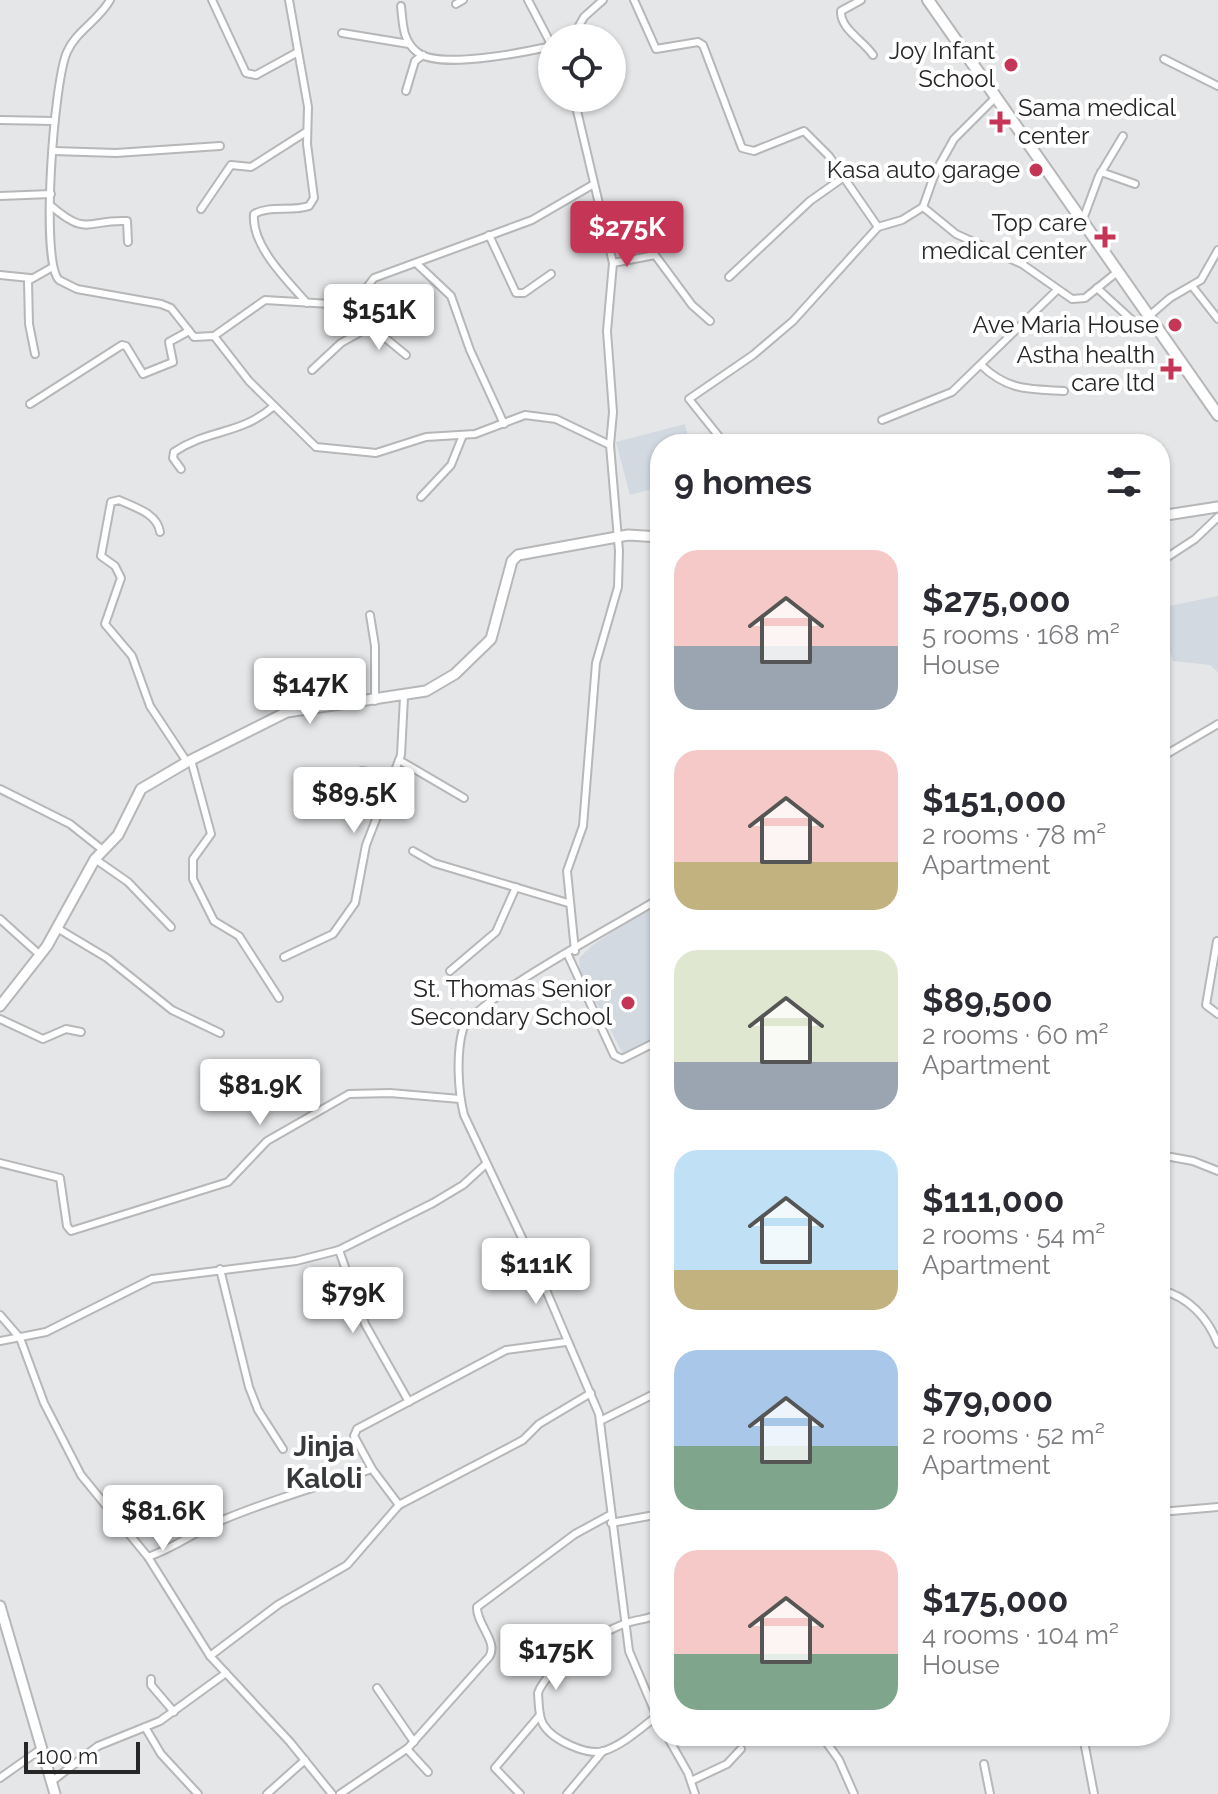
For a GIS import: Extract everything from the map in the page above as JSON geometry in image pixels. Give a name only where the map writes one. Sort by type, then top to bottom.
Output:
[{"type":"main road","points":[[928,0],[1218,415]]},
{"type":"street","points":[[110,0],[68,49],[61,66],[53,121],[51,268],[59,280],[77,289],[144,299],[171,308],[197,338],[214,336],[265,300],[347,305],[374,278],[532,220],[594,184]]},
{"type":"street","points":[[212,0],[246,73],[256,75],[298,52]]},
{"type":"street","points":[[289,0],[308,107],[306,132],[314,198],[309,206],[294,211],[264,209],[254,214],[253,224],[270,257],[307,303]]},
{"type":"street","points":[[401,6],[404,34],[410,45],[423,55],[494,59],[552,46],[528,0]]},
{"type":"street","points":[[580,24],[603,0]]},
{"type":"street","points":[[634,0],[656,49],[698,42],[703,45],[742,148],[754,151],[804,131],[844,177],[878,227]]},
{"type":"street","points":[[861,0],[841,11],[840,15],[846,28],[861,38],[873,55]]},
{"type":"street","points":[[342,33],[410,45]]},
{"type":"street","points":[[406,91],[415,61],[423,55]]},
{"type":"street","points":[[1164,59],[1218,86]]},
{"type":"street","points":[[717,434],[689,399],[753,355],[793,321],[878,227],[902,220],[923,207],[935,173],[954,139],[995,98]]},
{"type":"street","points":[[575,951],[567,871],[583,826],[596,663],[618,587],[610,445],[613,412],[607,331],[613,263],[577,112]]},
{"type":"street","points":[[0,120],[53,121]]},
{"type":"street","points":[[201,209],[231,165],[251,167],[306,132]]},
{"type":"street","points":[[1082,222],[1101,172],[1123,136]]},
{"type":"street","points":[[54,151],[116,153],[220,146]]},
{"type":"street","points":[[1101,172],[1135,184]]},
{"type":"street","points":[[729,277],[810,201],[844,177]]},
{"type":"street","points":[[0,196],[51,194]]},
{"type":"street","points":[[50,205],[82,226],[125,220],[129,225],[128,242]]},
{"type":"street","points":[[923,207],[956,234],[1031,270],[1056,291],[1080,300],[1116,273]]},
{"type":"street","points":[[489,235],[516,293],[524,293],[551,274]]},
{"type":"street","points":[[1097,288],[1134,322],[1150,320],[1207,273],[1218,250]]},
{"type":"street","points":[[613,263],[655,255],[692,305],[710,321]]},
{"type":"street","points":[[416,263],[451,296],[470,350],[504,424]]},
{"type":"street","points":[[0,275],[30,278],[51,268]]},
{"type":"street","points":[[30,278],[27,301],[35,354]]},
{"type":"street","points":[[1192,286],[1218,319]]},
{"type":"street","points":[[882,420],[952,392],[1011,331],[1056,291]]},
{"type":"street","points":[[359,296],[373,317],[372,327]]},
{"type":"street","points":[[372,327],[406,355]]},
{"type":"street","points":[[312,370],[347,338],[372,327]]},
{"type":"street","points":[[30,404],[122,345],[126,346],[143,374],[173,362],[169,342],[189,331]]},
{"type":"street","points":[[214,336],[274,406],[311,443],[323,448],[376,453],[426,437],[463,435],[518,417],[538,415],[556,419],[610,445]]},
{"type":"street","points":[[981,365],[1015,388],[1064,391]]},
{"type":"street","points":[[181,469],[173,458],[174,452],[201,438],[245,427],[274,406]]},
{"type":"street","points":[[421,497],[451,465],[463,435]]},
{"type":"street","points":[[160,532],[157,522],[142,510],[119,500],[111,502],[101,556],[115,566],[121,578],[105,624],[132,656],[150,706],[189,761],[211,834],[193,859],[193,879],[214,921],[239,936],[279,998]]},
{"type":"street","points":[[1170,514],[1218,507]]},
{"type":"street","points":[[1170,555],[1195,539],[1218,517]]},
{"type":"street","points":[[0,1006],[40,955],[95,859],[118,835],[141,789],[287,712],[404,697],[443,683],[483,650],[491,639],[512,561],[518,555],[616,538],[650,537]]},
{"type":"street","points":[[370,615],[375,646],[375,701]]},
{"type":"street","points":[[284,957],[333,934],[349,914],[359,893],[366,845],[399,760],[404,697]]},
{"type":"street","points":[[1170,752],[1218,724]]},
{"type":"street","points":[[399,760],[464,798]]},
{"type":"street","points":[[306,801],[340,807],[362,771],[394,776]]},
{"type":"street","points":[[0,789],[70,824],[104,851]]},
{"type":"street","points":[[413,851],[434,863],[568,903]]},
{"type":"street","points":[[95,859],[128,882],[171,927]]},
{"type":"street","points":[[450,971],[496,932],[516,887]]},
{"type":"street","points":[[650,904],[575,951],[530,973],[467,1023],[462,1039],[460,1099],[486,1164],[591,1393],[600,1421],[610,1519],[631,1658],[650,1702]]},
{"type":"street","points":[[0,919],[40,955]]},
{"type":"street","points":[[57,928],[107,958],[172,1010],[220,1033]]},
{"type":"street","points":[[1217,941],[1206,1005],[1218,1014]]},
{"type":"street","points":[[567,953],[594,1016],[617,1057],[622,1059],[650,1045]]},
{"type":"street","points":[[0,1019],[43,1039],[66,1029],[81,1032]]},
{"type":"street","points":[[0,1163],[60,1178],[67,1226],[71,1231],[228,1182],[267,1141],[349,1094],[390,1093],[460,1099]]},
{"type":"street","points":[[1170,1157],[1193,1161],[1218,1171]]},
{"type":"street","points":[[0,1341],[46,1332],[152,1279],[296,1261],[339,1250],[433,1203],[463,1185],[486,1164]]},
{"type":"street","points":[[339,1250],[365,1324],[409,1402]]},
{"type":"street","points":[[220,1269],[249,1387],[283,1449]]},
{"type":"street","points":[[1170,1294],[1184,1299],[1210,1326],[1218,1344]]},
{"type":"street","points":[[0,1315],[20,1338],[44,1403],[74,1464],[148,1557],[210,1656],[332,1794]]},
{"type":"street","points":[[399,1505],[372,1469],[353,1432],[506,1350],[566,1342]]},
{"type":"street","points":[[210,1656],[279,1604],[347,1565],[399,1505],[523,1440],[539,1424],[591,1393]]},
{"type":"street","points":[[600,1421],[650,1396]]},
{"type":"street","points":[[148,1557],[180,1546],[225,1519],[321,1483],[372,1469]]},
{"type":"street","points":[[1170,1511],[1218,1507]]},
{"type":"street","points":[[340,1794],[407,1749],[492,1653],[477,1607],[575,1534],[610,1519],[650,1515]]},
{"type":"street","points":[[0,1606],[55,1794]]},
{"type":"street","points":[[603,1751],[587,1751],[555,1736],[543,1725],[539,1689],[553,1672],[586,1645],[625,1623],[650,1616]]},
{"type":"street","points":[[51,1782],[108,1740],[145,1727],[174,1712],[226,1673]]},
{"type":"street","points":[[151,1679],[151,1685],[174,1712]]},
{"type":"street","points":[[377,1688],[414,1742]]},
{"type":"street","points":[[520,1794],[495,1768],[540,1715]]},
{"type":"street","points":[[567,1794],[603,1751],[650,1725]]},
{"type":"street","points":[[145,1727],[161,1754],[187,1778],[198,1794]]},
{"type":"street","points":[[672,1746],[695,1794]]},
{"type":"street","points":[[828,1746],[839,1760],[854,1794]]},
{"type":"street","points":[[1085,1746],[1094,1794]]},
{"type":"street","points":[[0,1778],[41,1749]]},
{"type":"street","points":[[407,1749],[428,1772]]},
{"type":"street","points":[[691,1781],[727,1764],[741,1749]]},
{"type":"street","points":[[267,1794],[305,1760]]},
{"type":"street","points":[[984,1764],[990,1794]]},
{"type":"shaded area","points":[[685,424],[688,434],[650,434],[650,490],[630,495],[616,442]]},
{"type":"shaded area","points":[[1218,596],[1218,672],[1210,665],[1173,661],[1170,652],[1170,606]]},
{"type":"shaded area","name":"St. Thomas Senior Secondary School","points":[[650,908],[650,1041],[624,1056],[580,971],[579,958],[594,944]]},
{"type":"place","name":"Joy Infant School","points":[[1011,65]]},
{"type":"place","name":"Sama medical center","points":[[1000,122]]},
{"type":"place","name":"Kasa auto garage","points":[[1036,170]]},
{"type":"place","name":"Top care medical center","points":[[1105,237]]},
{"type":"place","name":"Ave Maria House","points":[[1175,325]]},
{"type":"place","name":"Astha health care ltd","points":[[1171,369]]},
{"type":"place","name":"St. Thomas Senior Secondary School","points":[[628,1003]]},
{"type":"district","name":"Jinja Kaloli","points":[[324,1462]]}]
